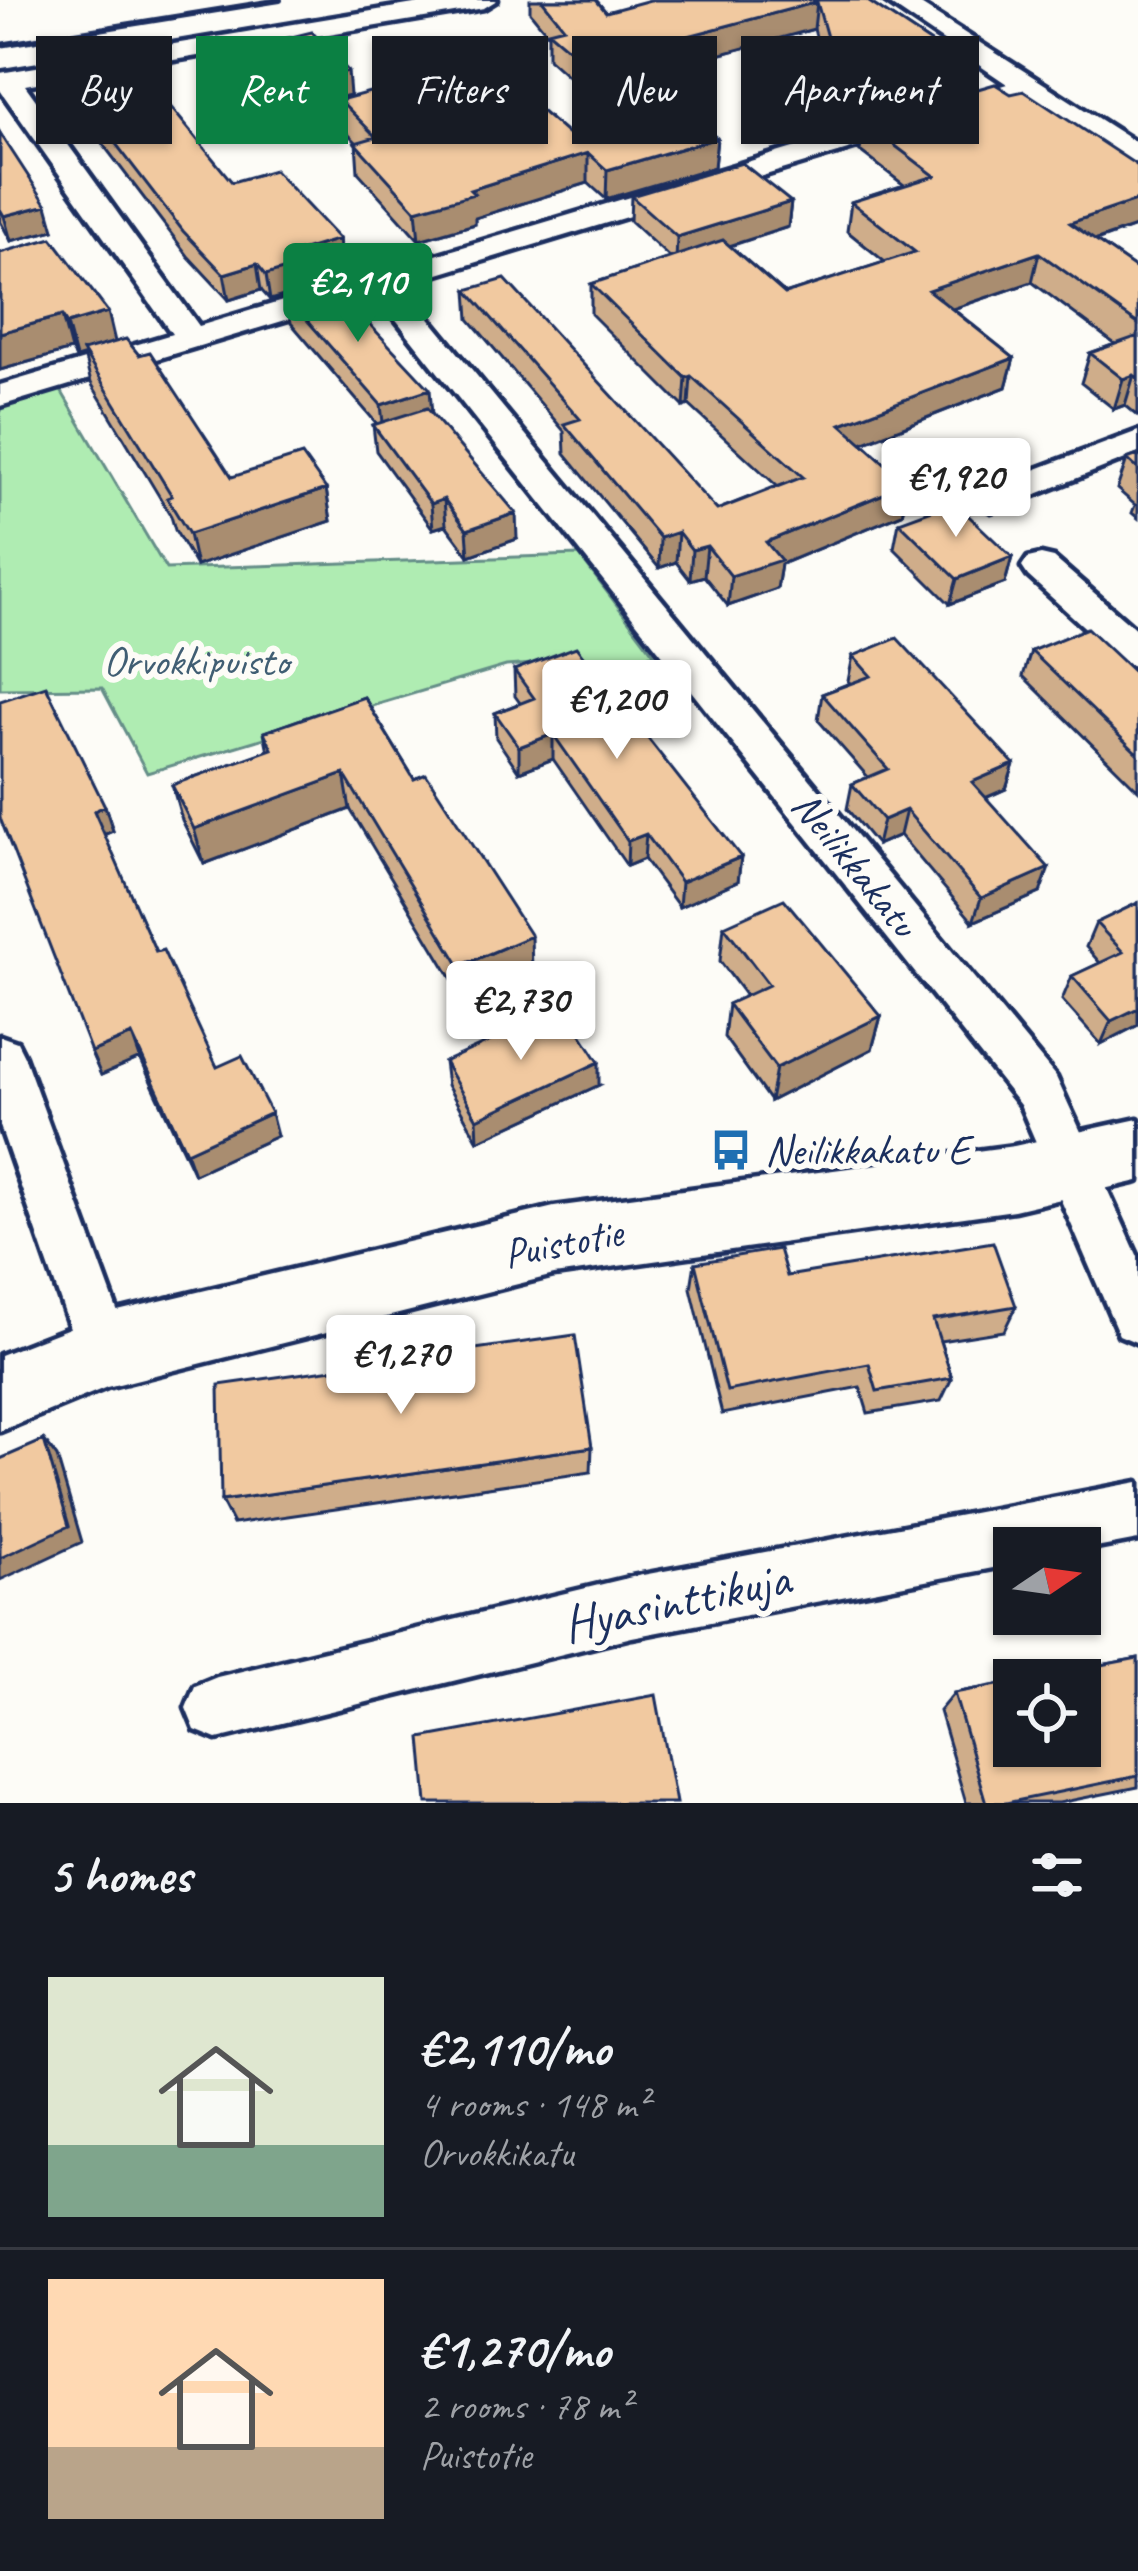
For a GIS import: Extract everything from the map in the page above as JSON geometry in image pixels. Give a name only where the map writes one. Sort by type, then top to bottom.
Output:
[{"type":"street","points":[[190,336],[4,81],[484,0]]},
{"type":"street","points":[[896,0],[1138,157]]},
{"type":"street","points":[[0,395],[1027,87]]},
{"type":"street","name":"Neilikkakatu","points":[[379,278],[1039,1092],[1104,1159],[1138,1317]]},
{"type":"street","points":[[991,500],[1138,442]]},
{"type":"street","points":[[1041,567],[1138,653]]},
{"type":"street","points":[[0,1056],[105,1351]]},
{"type":"street","name":"Puistotie","points":[[0,1393],[105,1351],[554,1240],[1104,1159]]},
{"type":"street","name":"Hyasinttikuja","points":[[218,1708],[632,1607],[1138,1511]]},
{"type":"green space","name":"Orvokkipuisto","points":[[56,382],[166,569],[579,555],[655,655],[506,666],[147,773],[102,688],[0,689],[0,400]]},
{"type":"building","points":[[542,0],[596,0],[606,12],[650,0],[866,0],[921,36],[827,36],[817,2],[688,36],[572,36],[572,51],[548,31],[564,27]]},
{"type":"building","points":[[995,84],[1011,94],[1024,91],[1138,166],[1138,200],[1070,223],[1138,270],[1138,324],[1039,253],[928,290],[1014,358],[841,424],[908,484],[766,542],[781,560],[731,576],[707,546],[692,550],[678,532],[660,538],[564,424],[580,419],[467,290],[505,279],[717,510],[803,477],[691,376],[686,378],[591,284],[723,240],[785,294],[915,252],[851,202],[935,176],[893,144],[979,144],[979,89]]},
{"type":"building","points":[[372,91],[372,133],[348,108],[348,98]]},
{"type":"building","points":[[172,109],[196,144],[232,182],[274,170],[339,239],[300,251],[310,262],[266,275],[257,264],[224,274],[183,231],[116,144],[172,144]]},
{"type":"building","points":[[548,117],[572,138],[572,144],[696,144],[607,170],[588,153],[416,210],[355,143],[372,138],[372,144],[548,144]]},
{"type":"building","points":[[0,133],[47,205],[4,216],[0,209]]},
{"type":"building","points":[[742,163],[791,202],[677,237],[631,196]]},
{"type":"building","points":[[52,238],[108,312],[67,324],[62,316],[0,333],[0,253]]},
{"type":"building","points":[[332,284],[430,389],[381,405],[287,297]]},
{"type":"building","points":[[1138,336],[1138,379],[1134,375],[1123,379],[1090,353]]},
{"type":"building","points":[[126,339],[139,355],[150,352],[232,477],[302,455],[326,489],[189,534],[167,498],[172,496],[83,351]]},
{"type":"building","points":[[427,408],[516,513],[467,530],[444,499],[431,504],[373,425]]},
{"type":"building","points":[[954,502],[1012,557],[957,579],[899,522]]},
{"type":"building","points":[[1087,628],[1138,676],[1138,754],[1031,651]]},
{"type":"building","points":[[897,638],[1014,764],[972,782],[1049,868],[981,898],[906,810],[883,820],[852,784],[888,769],[822,694],[871,676],[853,656]]},
{"type":"building","points":[[576,647],[741,857],[681,882],[646,834],[628,841],[553,734],[519,747],[495,713],[534,698],[514,670]]},
{"type":"building","points":[[46,686],[105,806],[94,811],[156,952],[163,950],[217,1067],[242,1056],[271,1113],[186,1152],[132,1035],[91,1052],[0,818],[0,701]]},
{"type":"building","points":[[364,697],[414,779],[426,774],[531,936],[460,966],[344,774],[194,829],[172,785],[272,749],[264,732]]},
{"type":"building","points":[[784,899],[881,1016],[776,1068],[728,1004],[769,985],[724,926]]},
{"type":"building","points":[[1138,903],[1138,1008],[1111,1021],[1072,976],[1123,952],[1096,923]]},
{"type":"building","points":[[564,1008],[599,1062],[477,1119],[444,1062]]},
{"type":"building","points":[[993,1242],[1016,1306],[933,1320],[952,1378],[877,1391],[869,1364],[727,1391],[695,1263],[779,1249],[787,1276]]},
{"type":"building","points":[[575,1335],[592,1447],[221,1501],[219,1385]]},
{"type":"building","points":[[44,1440],[69,1526],[0,1558],[0,1459]]},
{"type":"building","points":[[1138,1658],[1138,1776],[986,1803],[954,1693],[993,1686],[993,1767],[1101,1767],[1101,1665]]},
{"type":"building","points":[[656,1695],[676,1803],[427,1803],[421,1738]]},
{"type":"railway","points":[[0,45],[280,0]]},
{"type":"place","name":"Neilikkakatu E","points":[[731,1150]]}]
